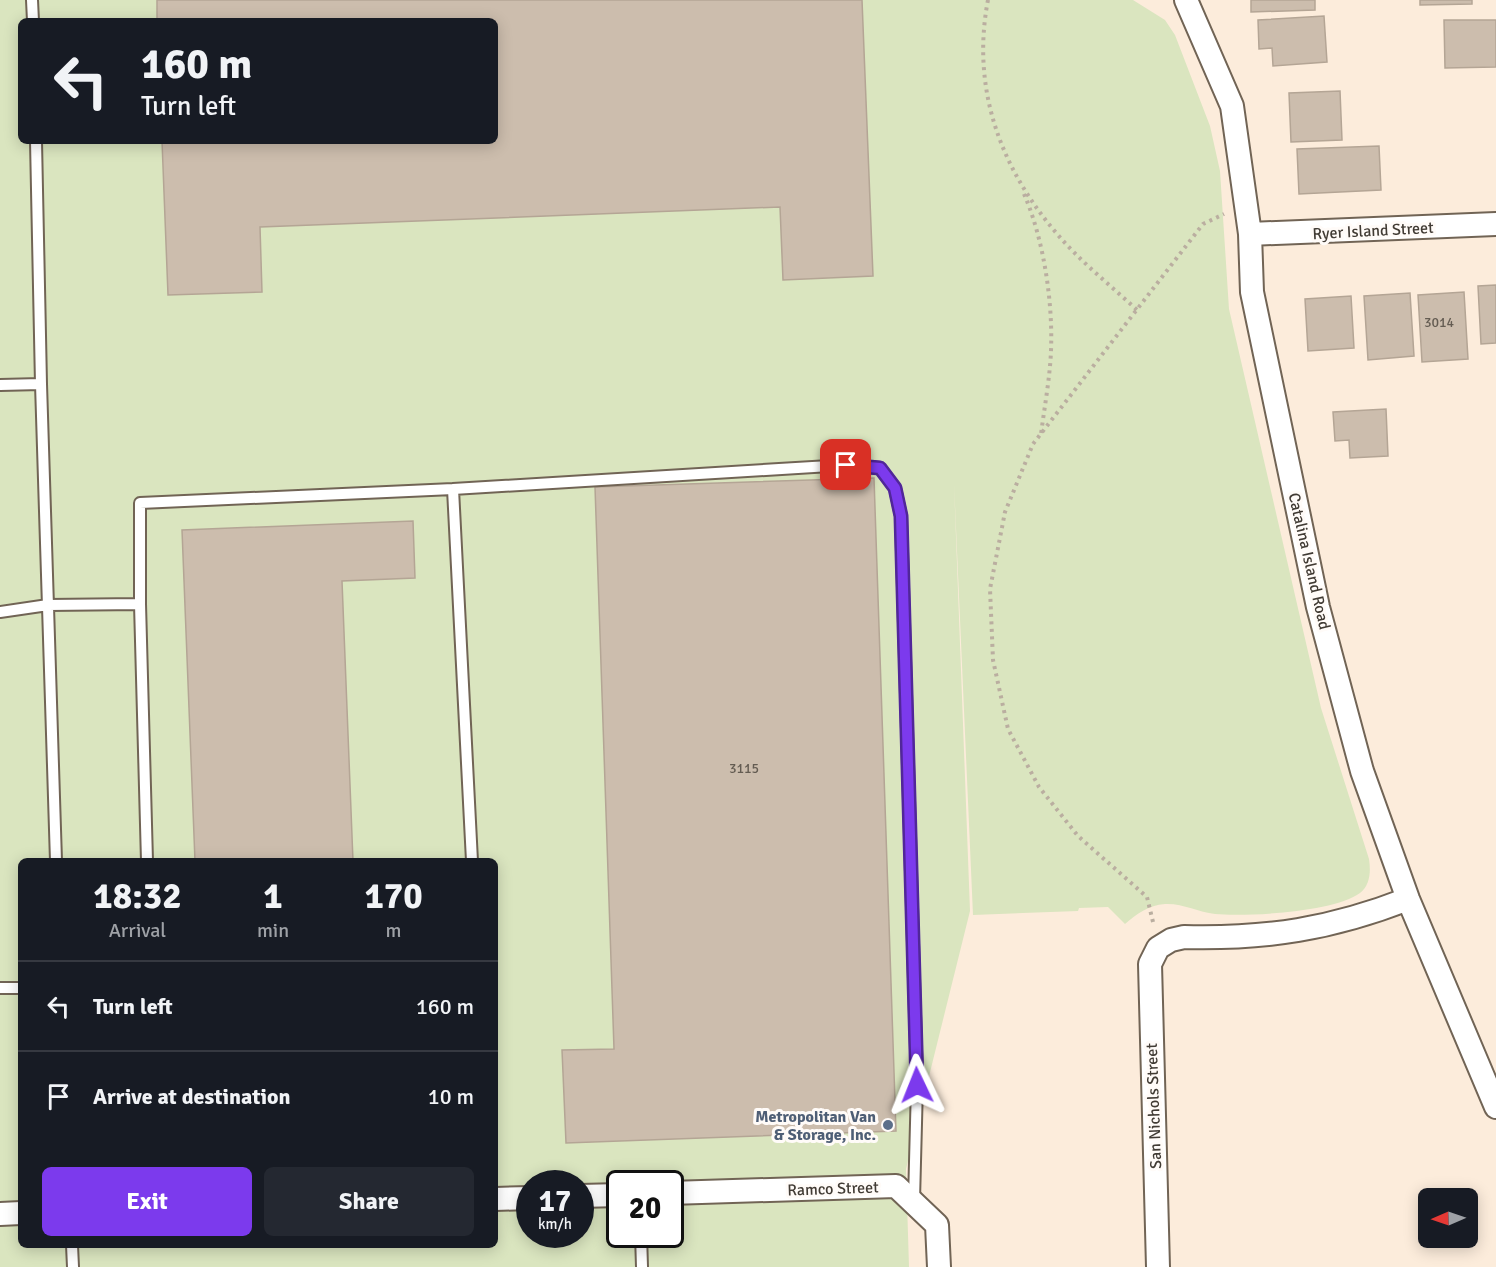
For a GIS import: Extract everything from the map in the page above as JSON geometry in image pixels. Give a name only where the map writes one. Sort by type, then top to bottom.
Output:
[{"type":"street","name":"Catalina Island Road","points":[[1186,0],[1232,106],[1250,234],[1252,292],[1318,607],[1362,771],[1408,899],[1496,1107]]},
{"type":"street","name":"Ryer Island Street","points":[[1250,234],[1496,224]]},
{"type":"street","points":[[1158,948],[1171,940],[1184,937],[1269,935],[1322,927],[1408,899]]},
{"type":"street","name":"San Nichols Street","points":[[1158,948],[1150,964],[1149,1012],[1158,1267]]},
{"type":"street","name":"Ramco Street","points":[[684,1193],[896,1186],[937,1225],[939,1267]]},
{"type":"street","points":[[498,1199],[516,1198]]},
{"type":"street","points":[[0,1214],[18,1213]]},
{"type":"lane","points":[[32,0],[33,18]]},
{"type":"lane","points":[[36,144],[56,858]]},
{"type":"lane","points":[[0,386],[42,384]]},
{"type":"lane","points":[[147,858],[140,603],[140,503],[453,489],[846,465],[880,468],[895,488],[901,528],[917,1073],[914,1203]]},
{"type":"lane","points":[[453,489],[472,858]]},
{"type":"lane","points":[[0,612],[48,605],[140,603]]},
{"type":"lane","points":[[0,988],[18,988]]},
{"type":"lane","points":[[72,1248],[73,1267]]},
{"type":"lane","points":[[641,1248],[642,1267]]},
{"type":"path","points":[[988,0],[982,31],[984,83],[996,129],[1030,208],[1041,252],[1050,317],[1050,365],[1040,435]]},
{"type":"path","points":[[1021,188],[1058,236],[1137,310]]},
{"type":"path","points":[[1158,948],[1147,897],[1078,836],[1039,787],[1008,729],[993,660],[990,589],[1005,512],[1033,444],[1203,224],[1246,202]]},
{"type":"green space","points":[[0,0],[1133,0],[1165,20],[1175,35],[1210,126],[1220,171],[1229,309],[1321,708],[1369,859],[1369,878],[1360,893],[1348,899],[1331,905],[1290,912],[1229,915],[1165,904],[1143,911],[1125,924],[1108,907],[1079,908],[1078,911],[973,915],[954,483],[970,911],[906,1169],[909,1267],[0,1267]]},
{"type":"building","points":[[157,0],[862,0],[873,276],[783,280],[780,207],[260,227],[262,292],[168,295],[162,144],[498,144],[498,18],[157,18]]},
{"type":"building","points":[[1251,0],[1315,0],[1315,10],[1251,12]]},
{"type":"building","points":[[1420,0],[1472,0],[1472,4],[1420,5]]},
{"type":"building","points":[[1324,16],[1327,62],[1273,66],[1272,48],[1259,49],[1258,20]]},
{"type":"building","points":[[1444,20],[1496,20],[1496,67],[1445,68]]},
{"type":"building","points":[[1340,91],[1342,140],[1291,142],[1289,93]]},
{"type":"building","points":[[1379,146],[1381,190],[1299,194],[1297,149]]},
{"type":"building","points":[[1496,285],[1496,343],[1481,344],[1478,286]]},
{"type":"building","points":[[1464,292],[1468,359],[1422,362],[1418,295]]},
{"type":"building","points":[[1410,293],[1414,356],[1368,360],[1364,296]]},
{"type":"building","points":[[1351,296],[1354,348],[1308,351],[1305,299]]},
{"type":"building","points":[[1386,409],[1388,456],[1350,458],[1349,440],[1335,441],[1333,412]]},
{"type":"building","points":[[874,478],[896,1131],[566,1143],[562,1050],[614,1049],[595,487]]},
{"type":"building","points":[[413,521],[415,578],[342,581],[353,858],[195,858],[182,530]]},
{"type":"place","name":"Metropolitan Van & Storage, Inc.","points":[[888,1125]]},
{"type":"route","points":[[846,465],[880,468],[895,488],[901,516],[917,1085]]}]
